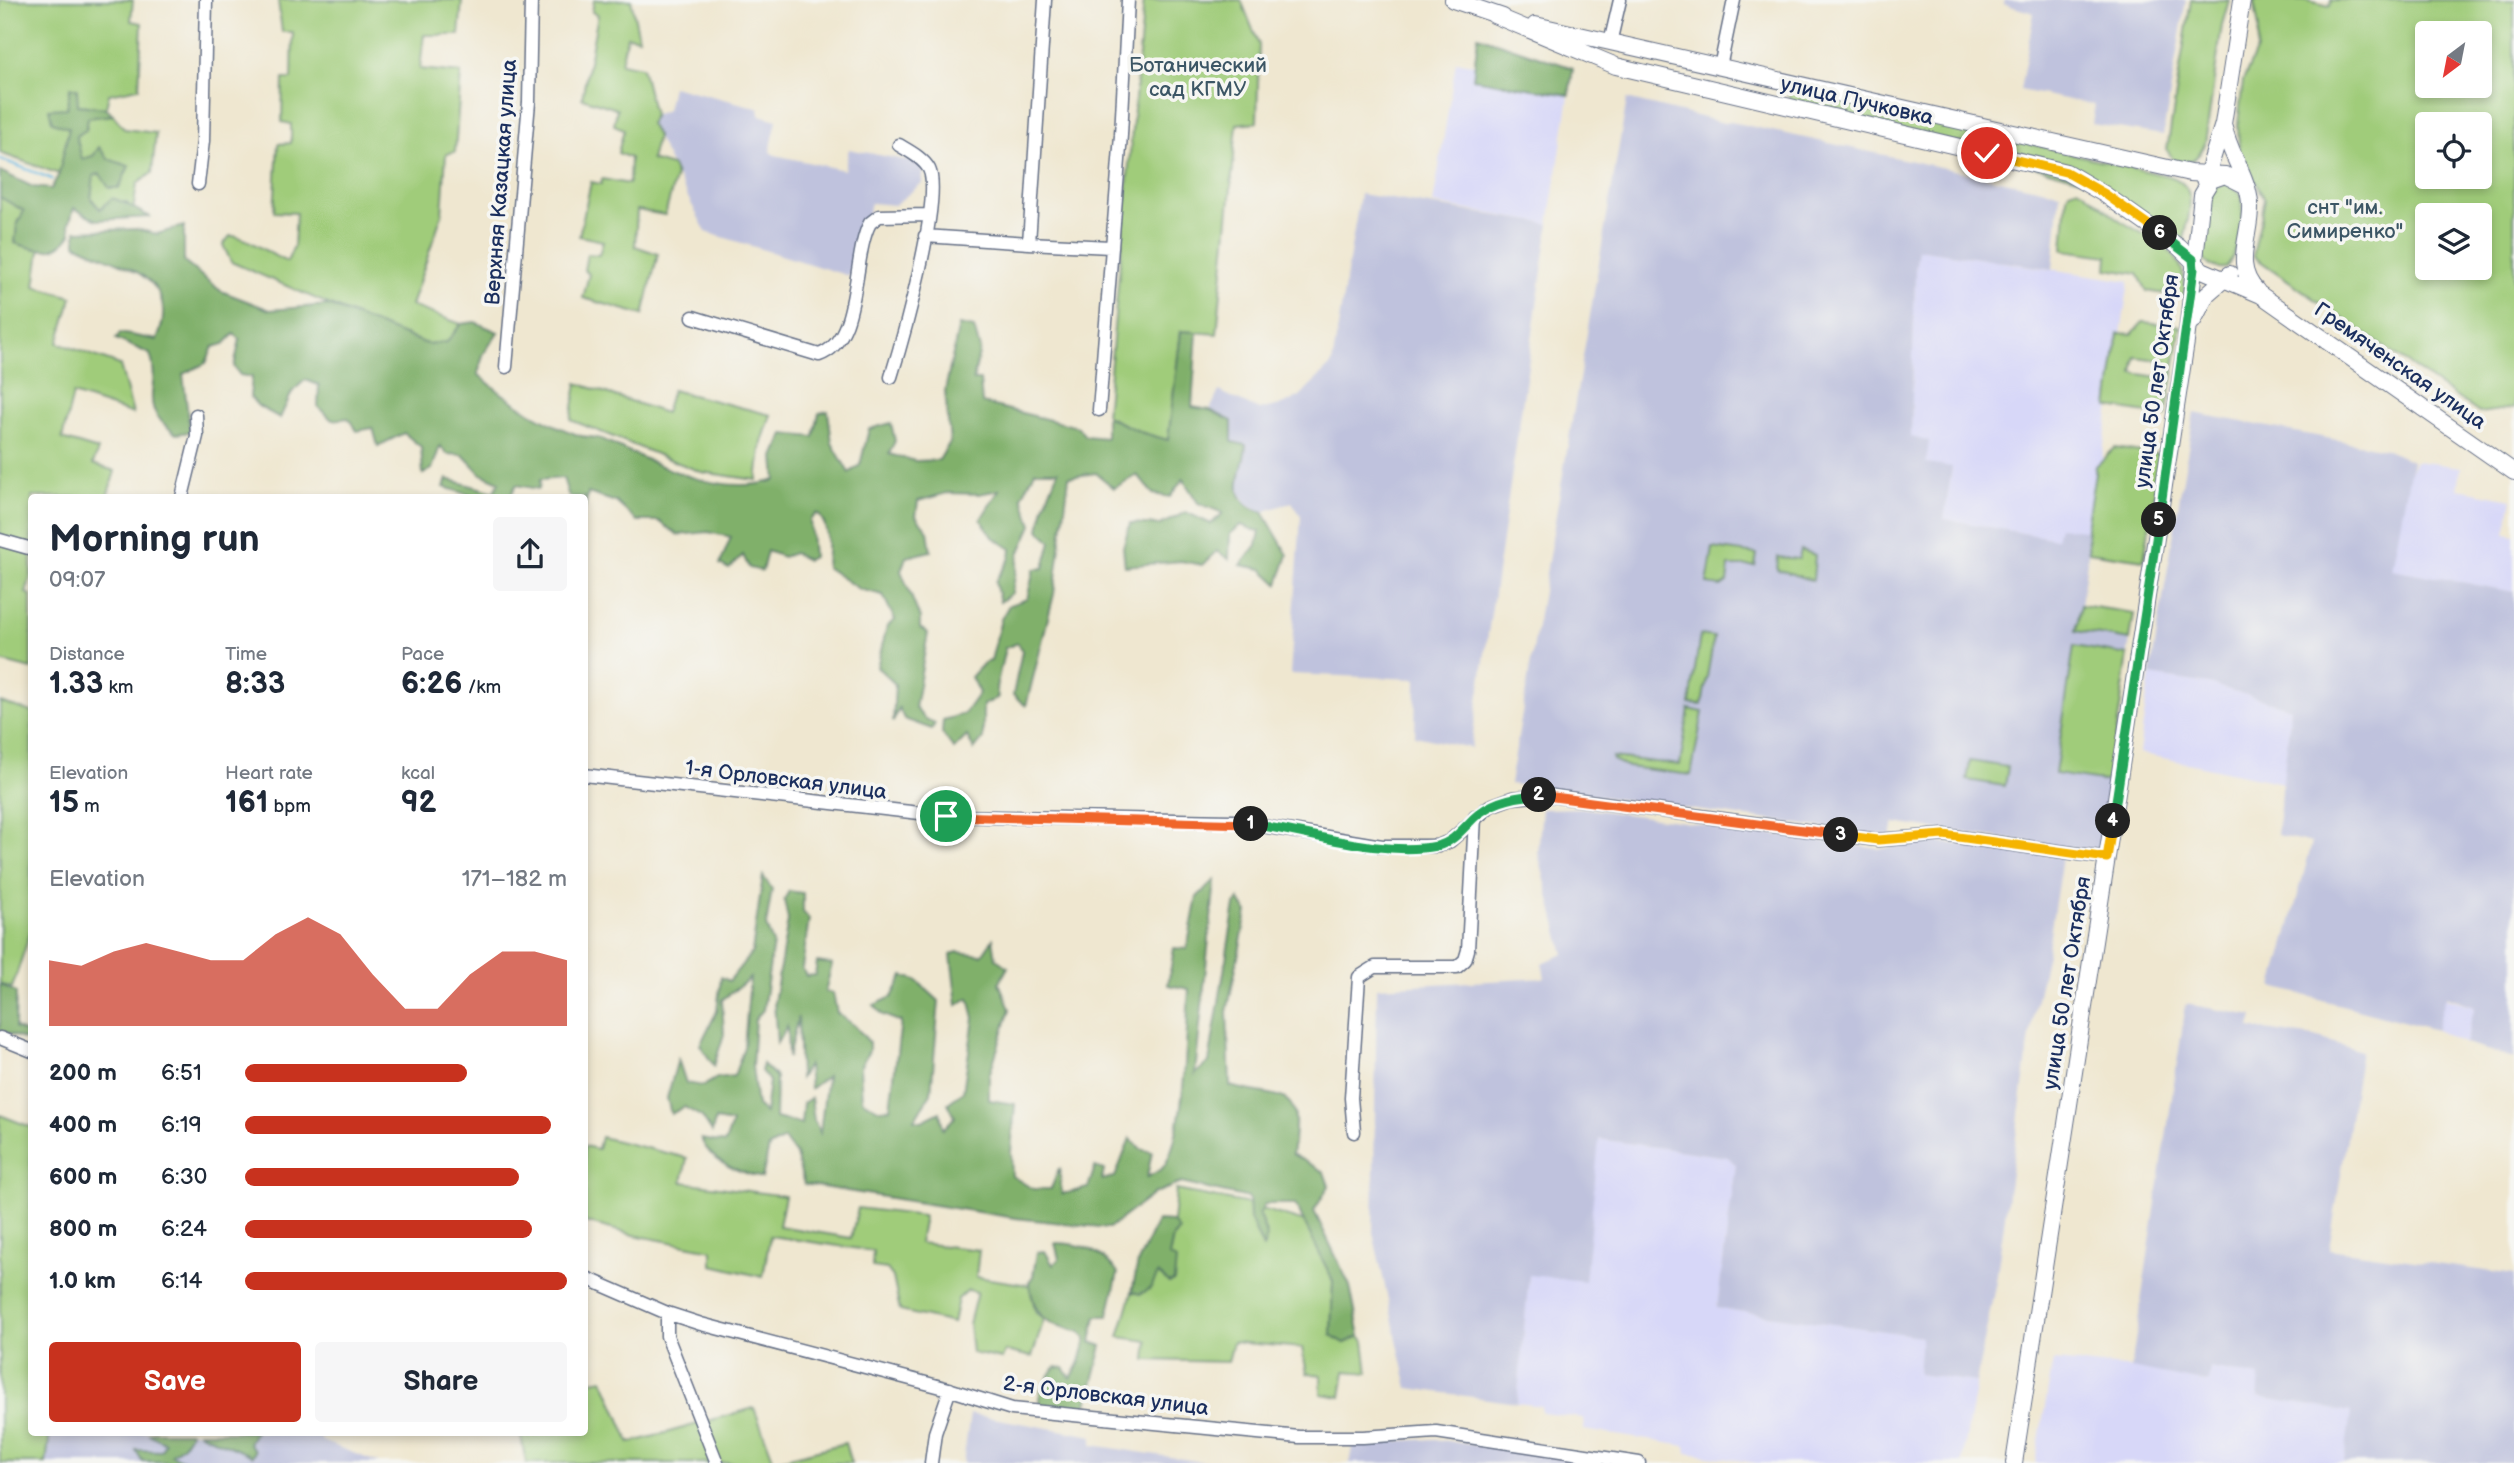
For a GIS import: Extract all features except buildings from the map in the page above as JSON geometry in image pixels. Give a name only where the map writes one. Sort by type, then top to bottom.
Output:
[{"type":"main road","name":"улица Пучковка","points":[[1453,0],[1616,66],[2066,172],[2105,194],[2193,259],[2207,273],[2224,276]]},
{"type":"main road","points":[[2202,195],[2223,124],[2242,0]]},
{"type":"main road","name":"улица Пучковка","points":[[1494,15],[2206,175],[2225,175]]},
{"type":"main road","points":[[1776,104],[1781,81]]},
{"type":"main road","points":[[2223,124],[2231,155],[2245,185],[2250,205],[2243,259],[2248,278],[2261,295]]},
{"type":"main road","points":[[2202,195],[2211,180],[2225,175],[2245,185]]},
{"type":"main road","name":"улица 50 лет Октября","points":[[2014,1463],[2186,342],[2202,195]]},
{"type":"main road","points":[[2186,342],[2200,304],[2243,259]]},
{"type":"main road","name":"Гремяченская улица","points":[[2224,276],[2261,295],[2514,472]]},
{"type":"street","points":[[198,184],[203,141],[205,0]]},
{"type":"street","name":"Верхняя Казацкая улица","points":[[506,367],[529,102],[531,0]]},
{"type":"street","points":[[1028,243],[1045,0]]},
{"type":"street","points":[[1099,410],[1121,135],[1128,0]]},
{"type":"street","points":[[1594,58],[1604,41],[1620,0]]},
{"type":"street","points":[[1720,67],[1734,0]]},
{"type":"street","points":[[891,377],[906,326],[929,215],[929,169],[918,157],[899,145]]},
{"type":"street","points":[[693,317],[820,355],[825,353],[839,339],[849,312],[870,223],[879,216],[929,215]]},
{"type":"street","points":[[925,236],[1110,247]]},
{"type":"street","points":[[183,494],[197,436],[196,415]]},
{"type":"street","points":[[0,540],[28,548]]},
{"type":"street","name":"1-я Орловская улица","points":[[588,775],[946,816],[1232,821],[1382,846],[1438,846],[1450,841],[1475,817],[1502,801],[1545,795],[1878,840],[1944,835],[2107,858]]},
{"type":"street","points":[[1354,1132],[1351,1098],[1359,977],[1376,967],[1457,967],[1465,960],[1468,950],[1475,817]]},
{"type":"street","points":[[0,1038],[28,1049]]},
{"type":"street","name":"2-я Орловская улица","points":[[588,1279],[667,1313],[950,1389],[1012,1409],[1299,1437],[1436,1433],[1639,1463]]},
{"type":"street","points":[[667,1313],[667,1336],[717,1463]]},
{"type":"street","points":[[931,1463],[935,1433],[950,1389]]},
{"type":"shaded area","points":[[2004,0],[2186,0],[2163,135],[2092,124],[2095,105],[2020,90],[2034,13],[2003,4]]},
{"type":"shaded area","points":[[1456,61],[1571,83],[1549,224],[1433,204]]},
{"type":"shaded area","points":[[672,86],[759,108],[759,115],[777,120],[770,152],[775,155],[844,170],[849,149],[924,164],[922,183],[895,205],[871,203],[849,276],[706,232],[650,124],[654,115],[667,110]]},
{"type":"shaded area","points":[[1627,99],[1724,123],[1731,122],[2060,193],[2053,269],[1918,249],[1915,270],[1911,437],[1929,441],[1926,463],[1952,467],[1944,519],[2056,539],[2059,527],[2091,531],[2081,605],[2134,613],[2098,852],[1894,823],[1891,837],[1510,784]]},
{"type":"shaded area","points":[[1360,194],[1549,224],[1471,748],[1415,736],[1416,679],[1290,674],[1301,516],[1292,502],[1263,512],[1247,503],[1241,494],[1237,475],[1245,459],[1210,410],[1219,391],[1259,410],[1285,404],[1300,396],[1332,364]]},
{"type":"shaded area","points":[[1918,249],[2129,281],[2091,531],[2056,539],[1944,519],[1952,468],[1925,463],[1911,437],[1915,270]]},
{"type":"shaded area","points":[[2194,413],[2385,449],[2412,461],[2392,569],[2514,592],[2514,1058],[2465,1044],[2475,1006],[2446,996],[2436,1030],[2273,987],[2312,843],[2277,835],[2291,708],[2210,684],[2150,675]]},
{"type":"shaded area","points":[[2415,461],[2461,467],[2458,489],[2512,499],[2505,533],[2514,535],[2514,592],[2391,569],[2409,472]]},
{"type":"shaded area","points":[[2150,675],[2210,684],[2291,708],[2283,783],[2139,753]]},
{"type":"shaded area","points":[[1582,808],[1880,849],[1930,841],[2062,857],[2047,954],[2032,1021],[1996,1281],[1976,1382],[1918,1374],[1921,1336],[1717,1308],[1736,1165],[1728,1157],[1599,1139],[1585,1281],[1529,1275],[1517,1403],[1408,1388],[1373,1233],[1377,987],[1545,978],[1542,963],[1564,954],[1538,853],[1542,809]]},
{"type":"shaded area","points":[[2446,992],[2446,998],[2475,1006],[2465,1044],[2436,1030]]},
{"type":"shaded area","points":[[2186,1004],[2253,1016],[2250,1028],[2315,1037],[2361,1051],[2329,1249],[2514,1275],[2514,1463],[2344,1463],[2351,1412],[2258,1397],[2260,1377],[2210,1368],[2208,1383],[2131,1368]]},
{"type":"shaded area","points":[[1598,1139],[1728,1157],[1736,1165],[1717,1308],[1922,1336],[1918,1374],[1976,1382],[1962,1463],[1757,1463],[1687,1453],[1686,1446],[1584,1430],[1583,1418],[1542,1413],[1541,1406],[1517,1403],[1529,1274],[1585,1280]]},
{"type":"shaded area","points":[[2053,1361],[2138,1368],[2207,1383],[2210,1368],[2261,1377],[2258,1397],[2352,1412],[2344,1463],[2035,1463]]},
{"type":"shaded area","points":[[970,1414],[1093,1436],[1092,1445],[1209,1463],[963,1463]]},
{"type":"shaded area","points":[[49,1436],[320,1436],[322,1441],[379,1463],[46,1463]]},
{"type":"shaded area","points":[[1434,1439],[1592,1463],[1349,1463],[1354,1443]]},
{"type":"green space","points":[[0,0],[133,0],[131,21],[142,23],[139,88],[109,94],[106,108],[78,105],[70,88],[69,128],[59,174],[0,153]]},
{"type":"green space","points":[[278,0],[462,0],[459,35],[424,35],[420,69],[461,73],[455,152],[446,154],[442,214],[411,306],[461,324],[447,342],[427,344],[386,329],[231,262],[223,245],[230,236],[250,242],[287,262],[294,246],[296,213],[274,212],[278,144],[291,143],[291,124],[282,122],[283,79],[292,79],[293,32],[282,32]]},
{"type":"green space","points":[[594,0],[631,0],[639,38],[627,36],[621,63],[642,67],[654,115],[650,124],[657,136],[651,160],[672,166],[676,175],[665,215],[637,210],[635,246],[658,254],[643,315],[583,298],[589,274],[584,270],[587,254],[599,255],[603,241],[579,236],[591,182],[601,184],[602,179],[629,184],[630,158],[618,153],[624,129],[614,125],[617,109],[582,98],[598,15],[592,12]]},
{"type":"green space","name":"Ботанический сад КГМУ","points":[[1144,0],[1241,0],[1259,45],[1257,122],[1237,124],[1217,334],[1181,331],[1168,440],[1143,433],[1106,416]]},
{"type":"green space","points":[[2191,0],[2229,0],[2222,25],[2205,144],[2193,160],[2180,162],[2174,161],[2167,150]]},
{"type":"green space","name":"снт \"им. Симиренко\"","points":[[2254,0],[2305,0],[2330,6],[2331,0],[2514,0],[2514,408],[2479,413],[2253,256],[2265,199],[2239,150],[2238,124],[2243,81],[2257,49],[2259,28]]},
{"type":"green space","points":[[1478,36],[1573,68],[1569,95],[1473,79]]},
{"type":"green space","points":[[70,87],[77,89],[78,105],[106,108],[113,115],[88,118],[86,130],[76,136],[82,159],[93,156],[99,147],[108,159],[129,166],[119,188],[109,188],[100,174],[94,175],[91,199],[100,209],[112,198],[151,217],[97,220],[74,208],[69,224],[71,234],[66,241],[53,249],[31,248],[15,243],[17,225],[24,211],[0,197],[0,171],[33,187],[51,189],[59,174],[69,128],[52,122],[49,109],[67,108]]},
{"type":"green space","points":[[1795,89],[2172,177],[2181,182],[2189,195],[2189,212],[2183,243],[2093,182],[1790,101],[1788,93]]},
{"type":"green space","points":[[113,115],[125,129],[156,133],[152,173],[137,184],[133,211],[126,202],[100,209],[91,198],[93,175],[100,174],[93,156],[82,160],[76,136],[86,130],[88,117]]},
{"type":"green space","points":[[2226,184],[2239,191],[2242,198],[2241,230],[2230,262],[2225,268],[2218,268],[2209,265],[2202,257],[2209,195],[2216,186]]},
{"type":"green space","points":[[2078,188],[2176,258],[2185,281],[2184,297],[2147,291],[2138,274],[2107,269],[2108,256],[2063,250],[2067,196],[2069,191]]},
{"type":"green space","points":[[0,197],[24,211],[17,225],[15,243],[40,250],[35,286],[72,297],[58,343],[120,365],[133,414],[73,394],[62,439],[98,450],[93,464],[115,471],[108,494],[28,494],[28,668],[0,661]]},
{"type":"green space","points":[[184,226],[184,262],[221,291],[270,310],[328,305],[427,344],[447,342],[461,324],[475,322],[498,332],[483,355],[478,374],[525,409],[564,429],[581,436],[604,440],[687,476],[731,485],[776,480],[774,457],[784,434],[814,437],[819,413],[828,411],[832,443],[849,473],[860,465],[869,429],[891,423],[895,441],[889,454],[915,461],[939,460],[950,442],[945,391],[959,325],[974,328],[980,349],[973,380],[980,380],[982,403],[1078,427],[1085,436],[1106,438],[1106,416],[1143,433],[1168,440],[1181,331],[1197,332],[1192,407],[1210,410],[1232,421],[1232,442],[1246,445],[1239,492],[1250,507],[1263,512],[1288,555],[1278,584],[1262,569],[1241,565],[1257,545],[1260,532],[1241,525],[1230,534],[1229,559],[1217,551],[1202,565],[1181,561],[1125,566],[1123,547],[1130,523],[1160,525],[1186,512],[1211,524],[1223,513],[1198,503],[1183,479],[1170,497],[1153,494],[1137,475],[1114,488],[1096,473],[1069,477],[1054,594],[1026,706],[1013,695],[1022,651],[1018,643],[1005,648],[996,688],[998,698],[983,705],[983,739],[974,750],[967,736],[954,749],[942,733],[943,720],[964,714],[979,693],[971,677],[984,663],[991,661],[1001,619],[1009,605],[1027,599],[1034,569],[1044,568],[1051,541],[1039,530],[1044,506],[1058,471],[1035,471],[1022,497],[1032,525],[1019,554],[1012,593],[1000,602],[995,582],[1010,558],[1011,549],[993,537],[981,519],[999,490],[979,494],[947,493],[918,501],[916,516],[928,531],[931,551],[906,557],[901,571],[920,618],[920,628],[928,633],[915,708],[925,719],[935,723],[932,729],[904,719],[899,708],[893,722],[895,684],[877,667],[887,626],[895,620],[883,595],[859,589],[826,567],[826,531],[817,513],[810,520],[813,557],[807,560],[794,553],[783,557],[767,551],[762,571],[749,568],[743,555],[729,569],[720,564],[731,537],[708,532],[678,535],[659,521],[637,521],[616,502],[588,493],[568,494],[563,478],[540,480],[539,489],[516,485],[512,494],[466,494],[444,487],[447,479],[494,492],[499,482],[481,474],[463,455],[447,454],[440,446],[432,469],[423,474],[421,447],[404,433],[378,446],[373,428],[357,431],[348,418],[332,420],[318,407],[319,385],[305,380],[292,392],[280,418],[258,406],[250,397],[252,377],[240,375],[234,367],[240,339],[234,334],[224,344],[213,347],[206,363],[183,374],[190,432],[176,434],[163,423],[152,405],[154,377],[150,354],[116,339],[120,333],[157,340],[163,318],[162,300],[155,287],[143,276],[76,244],[76,231],[136,229],[157,234]]},
{"type":"green space","points":[[2143,322],[2181,326],[2166,416],[2108,407],[2118,333],[2132,334]],"holes":[[[2136,357],[2167,361],[2165,378],[2133,373]]]},
{"type":"green space","points":[[577,383],[665,413],[672,390],[771,415],[762,442],[757,480],[701,472],[571,420]]},
{"type":"green space","points":[[2115,448],[2161,455],[2144,560],[2089,552],[2086,528],[2096,466]]},
{"type":"green space","points":[[1713,548],[1757,554],[1755,566],[1729,566],[1727,582],[1721,586],[1707,584]]},
{"type":"green space","points":[[1801,550],[1815,555],[1813,580],[1777,570],[1778,557],[1799,559]]},
{"type":"green space","points":[[2081,605],[2134,613],[2130,640],[2076,631]]},
{"type":"green space","points":[[1700,635],[1714,637],[1702,705],[1690,704]]},
{"type":"green space","points":[[2074,646],[2128,655],[2109,782],[2055,774]]},
{"type":"green space","points":[[0,702],[28,711],[28,939],[12,988],[0,984]]},
{"type":"green space","points":[[1689,709],[1703,712],[1691,775],[1628,767],[1613,760],[1612,757],[1680,765]]},
{"type":"green space","points":[[1970,761],[2008,767],[2005,786],[1967,780]]},
{"type":"green space","points":[[763,876],[772,889],[766,926],[773,943],[763,1010],[755,1019],[752,1067],[757,1106],[765,1113],[769,1081],[761,1071],[763,1064],[776,1077],[775,1118],[801,1124],[803,1103],[811,1098],[814,1121],[820,1133],[827,1076],[810,1089],[808,1065],[800,1078],[798,1017],[788,1058],[787,1026],[777,1043],[774,1002],[788,920],[784,900],[789,891],[803,893],[803,912],[809,919],[802,968],[806,976],[815,975],[817,962],[832,964],[825,992],[833,993],[837,1013],[855,1026],[869,1042],[869,1051],[860,1067],[862,1100],[880,1110],[890,1108],[901,1022],[883,1015],[874,1005],[892,997],[903,976],[916,980],[939,1001],[931,1093],[914,1120],[922,1121],[940,1112],[943,1129],[955,1117],[948,1103],[963,1092],[974,1018],[969,998],[957,1005],[951,955],[957,952],[982,955],[993,939],[996,959],[1008,967],[999,983],[1010,1009],[989,1076],[989,1100],[1015,1104],[1012,1176],[1033,1189],[1051,1189],[1059,1168],[1062,1194],[1088,1188],[1095,1167],[1104,1170],[1102,1180],[1115,1177],[1130,1138],[1140,1149],[1152,1152],[1147,1177],[1165,1165],[1172,1149],[1181,1105],[1189,989],[1168,985],[1174,948],[1187,949],[1197,897],[1215,880],[1195,1074],[1209,1062],[1235,905],[1239,899],[1247,912],[1227,1012],[1230,1086],[1276,1095],[1291,1105],[1295,1116],[1292,1154],[1324,1172],[1329,1186],[1314,1211],[1350,1286],[1360,1336],[1345,1343],[1331,1335],[1333,1281],[1295,1204],[1265,1204],[1259,1215],[1267,1237],[1263,1248],[1250,1219],[1249,1198],[1181,1183],[1155,1193],[1109,1228],[1015,1218],[804,1184],[796,1155],[784,1139],[769,1147],[762,1178],[735,1169],[712,1155],[701,1139],[725,1143],[732,1123],[715,1120],[712,1132],[702,1117],[684,1107],[671,1114],[667,1098],[678,1059],[686,1083],[703,1086],[717,1078],[734,1076],[744,1047],[750,978],[722,1000],[724,1034],[714,1066],[700,1045],[717,1011],[721,977],[729,981],[752,952]]},
{"type":"green space","points":[[0,984],[16,993],[15,1028],[28,1034],[28,1041],[0,1031]]},
{"type":"green space","points":[[0,1115],[28,1126],[28,1436],[49,1436],[46,1463],[0,1463]]},
{"type":"green space","points":[[601,1137],[687,1158],[682,1182],[785,1196],[779,1226],[851,1238],[858,1208],[924,1216],[919,1243],[979,1250],[976,1277],[1029,1285],[1036,1313],[1044,1319],[1032,1357],[1005,1351],[1002,1359],[972,1353],[969,1324],[977,1292],[968,1290],[958,1299],[953,1323],[900,1311],[893,1277],[887,1269],[872,1267],[873,1251],[770,1236],[763,1277],[712,1265],[712,1250],[588,1223],[588,1147],[598,1149]]},
{"type":"green space","points":[[1176,1190],[1250,1204],[1250,1219],[1267,1237],[1259,1214],[1262,1209],[1305,1222],[1333,1281],[1331,1335],[1345,1343],[1360,1336],[1364,1341],[1368,1373],[1345,1371],[1341,1397],[1321,1394],[1321,1375],[1307,1373],[1302,1348],[1233,1342],[1228,1362],[1146,1360],[1148,1341],[1119,1337],[1132,1292],[1140,1294],[1158,1274],[1165,1276],[1173,1237],[1179,1230],[1173,1222]]},
{"type":"green space","points":[[1157,1221],[1173,1222],[1179,1230],[1173,1237],[1169,1256],[1176,1260],[1174,1281],[1169,1283],[1158,1274],[1150,1289],[1140,1294],[1132,1292],[1138,1262]]},
{"type":"green space","points":[[1055,1243],[1091,1250],[1105,1259],[1118,1273],[1108,1316],[1096,1316],[1091,1342],[1102,1346],[1086,1408],[1040,1405],[1040,1391],[1055,1367],[1064,1368],[1071,1378],[1080,1362],[1086,1340],[1080,1332],[1043,1318],[1035,1304],[1029,1282],[1033,1276],[1037,1252],[1045,1251],[1053,1265],[1059,1259]]},
{"type":"green space","points":[[603,1379],[630,1443],[754,1408],[774,1461],[845,1443],[851,1463],[526,1463],[521,1436],[588,1436],[588,1382]]},
{"type":"green space","points":[[153,1436],[189,1436],[171,1455],[191,1463],[142,1461],[136,1450],[161,1451],[165,1443]]},
{"type":"green space","points":[[207,1436],[253,1436],[249,1443],[255,1451],[252,1456]]},
{"type":"waterway","points":[[0,159],[52,179]]},
{"type":"route","points":[[946,816],[1232,821],[1382,846],[1423,847],[1438,846],[1450,841],[1490,806],[1512,798],[1545,795],[1878,840],[1944,835],[2107,858],[2186,342],[2193,259],[2082,180],[2054,167],[1987,153]]}]
